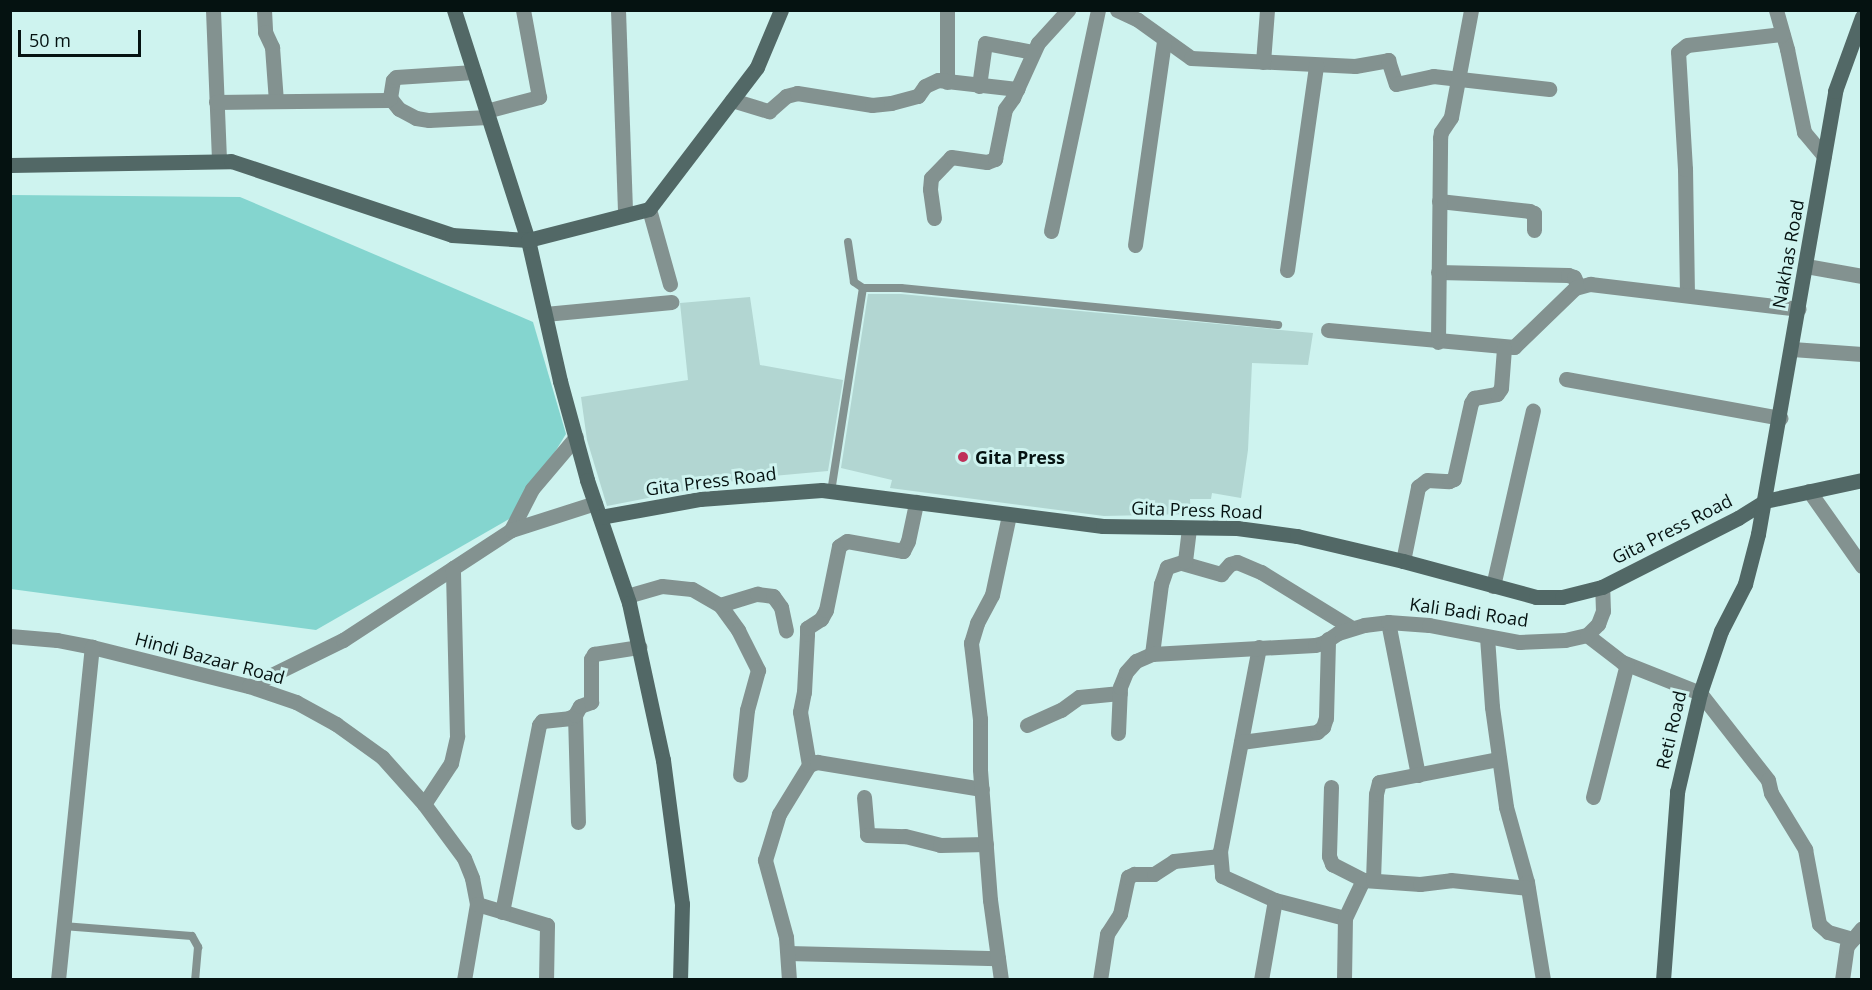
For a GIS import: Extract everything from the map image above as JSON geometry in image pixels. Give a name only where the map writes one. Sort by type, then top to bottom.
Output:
[{"type":"main road","points":[[454,10],[528,240],[576,437],[627,596],[639,647],[663,760],[682,904],[680,980]]},
{"type":"main road","points":[[10,165],[231,161],[452,235],[528,240],[649,209],[757,67],[781,10]]},
{"type":"main road","name":"Nakhas Road","points":[[1765,501],[1835,91],[1862,17]]},
{"type":"main road","name":"Gita Press Road","points":[[598,510],[791,491],[831,492],[1103,526],[1237,528],[1297,536],[1403,561],[1536,597],[1562,597],[1602,588],[1738,518],[1765,501],[1862,480]]},
{"type":"main road","name":"Reti Road","points":[[1663,980],[1677,792],[1700,693],[1721,631],[1745,584],[1765,501]]},
{"type":"street","points":[[213,10],[219,161]]},
{"type":"street","points":[[264,10],[265,32],[272,47],[276,101]]},
{"type":"street","points":[[390,98],[399,109],[416,118],[429,120],[487,114],[538,97],[523,10]]},
{"type":"street","points":[[618,10],[625,215]]},
{"type":"street","points":[[947,10],[947,82]]},
{"type":"street","points":[[934,218],[930,189],[931,178],[951,158],[987,162],[995,159],[1002,115],[1017,90],[1033,52],[1048,31],[1068,10]]},
{"type":"street","points":[[1051,231],[1098,10]]},
{"type":"street","points":[[1117,10],[1138,20],[1164,41],[1191,58],[1355,66],[1388,60],[1396,84],[1433,76],[1549,89]]},
{"type":"street","points":[[1263,62],[1267,10]]},
{"type":"street","points":[[1438,342],[1440,138],[1451,117],[1471,10]]},
{"type":"street","points":[[1776,10],[1787,49],[1804,132],[1824,156]]},
{"type":"street","points":[[1687,296],[1685,169],[1678,52],[1687,45],[1782,34]]},
{"type":"street","points":[[1136,245],[1164,41]]},
{"type":"street","points":[[979,86],[985,43],[1033,52]]},
{"type":"street","points":[[1287,270],[1316,65]]},
{"type":"street","points":[[390,98],[396,77],[474,72]]},
{"type":"street","points":[[732,100],[764,111],[772,110],[786,96],[797,93],[881,104],[918,96],[931,82],[1017,90]]},
{"type":"street","points":[[216,102],[382,100],[390,98]]},
{"type":"street","points":[[1439,201],[1529,211],[1534,213],[1534,230]]},
{"type":"street","points":[[649,209],[670,284]]},
{"type":"street","points":[[1806,266],[1862,276]]},
{"type":"street","points":[[1438,272],[1568,275],[1574,277],[1578,286]]},
{"type":"street","points":[[1328,330],[1438,342],[1514,347],[1522,342],[1578,286],[1590,284],[1799,309]]},
{"type":"street","points":[[545,314],[671,302]]},
{"type":"street","points":[[1403,561],[1418,487],[1427,480],[1449,481],[1454,479],[1471,403],[1474,398],[1497,394],[1501,388],[1504,348]]},
{"type":"street","points":[[1792,349],[1862,354]]},
{"type":"street","points":[[1566,379],[1780,418]]},
{"type":"street","points":[[1493,586],[1533,410]]},
{"type":"street","points":[[512,530],[532,489],[576,437]]},
{"type":"street","points":[[1809,491],[1862,566]]},
{"type":"street","points":[[809,765],[800,712],[804,692],[807,628],[821,619],[826,610],[839,546],[847,541],[903,550],[908,541],[916,502]]},
{"type":"street","points":[[249,686],[343,640],[512,530],[598,510]]},
{"type":"street","points":[[1001,980],[986,844],[980,719],[971,643],[977,623],[992,595],[1009,515]]},
{"type":"street","points":[[1182,563],[1186,557],[1189,528]]},
{"type":"street","points":[[1118,734],[1120,693],[1126,672],[1136,661],[1152,654],[1161,585],[1167,567],[1182,563],[1221,574],[1230,564],[1237,562],[1261,572],[1358,627]]},
{"type":"street","points":[[424,804],[451,764],[457,736],[453,568]]},
{"type":"street","points":[[627,596],[662,586],[692,589],[720,605],[738,630],[758,670],[747,710],[740,775]]},
{"type":"street","points":[[1602,588],[1603,611],[1598,624],[1587,635],[1605,651],[1627,664],[1700,693],[1768,780],[1771,793],[1805,849],[1819,924],[1828,932],[1857,933]]},
{"type":"street","points":[[720,605],[757,594],[773,596],[781,607],[786,630]]},
{"type":"street","points":[[1388,622],[1418,775]]},
{"type":"street","name":"Kali Badi Road","points":[[1152,654],[1315,645],[1358,627],[1388,622],[1429,625],[1519,642],[1565,640],[1587,635]]},
{"type":"street","name":"Hindi Bazaar Road","points":[[10,636],[57,640],[92,647],[249,686],[296,702],[336,724],[382,757],[424,804],[464,858],[472,878],[477,904],[464,980]]},
{"type":"street","points":[[1487,637],[1506,807],[1528,888],[1543,980]]},
{"type":"street","points":[[1241,742],[1317,732],[1323,727],[1326,718],[1328,639]]},
{"type":"street","points":[[58,980],[92,647]]},
{"type":"street","points":[[578,822],[575,715],[576,709],[591,702],[593,696],[592,656],[601,652],[639,647]]},
{"type":"street","points":[[1259,647],[1220,856],[1222,876],[1275,900],[1345,918]]},
{"type":"street","points":[[1593,798],[1627,664]]},
{"type":"street","points":[[1027,725],[1061,710],[1079,697],[1120,693]]},
{"type":"street","points":[[502,912],[537,730],[542,721],[575,715]]},
{"type":"street","points":[[1344,980],[1345,918],[1368,880],[1376,786],[1379,782],[1499,759]]},
{"type":"street","points":[[789,980],[788,953],[765,860],[779,814],[809,765],[817,762],[982,789]]},
{"type":"street","points":[[1331,787],[1329,856],[1332,864],[1368,880],[1420,884],[1451,880],[1528,888]]},
{"type":"street","points":[[864,797],[864,830],[867,835],[905,836],[940,845],[986,844]]},
{"type":"street","points":[[1100,980],[1107,934],[1120,914],[1128,878],[1134,874],[1154,874],[1174,861],[1220,856]]},
{"type":"street","points":[[1261,980],[1275,900]]},
{"type":"street","points":[[477,904],[547,925],[546,980]]},
{"type":"street","points":[[1842,980],[1847,946],[1857,933]]},
{"type":"street","points":[[788,953],[998,958]]},
{"type":"lane","points":[[848,242],[854,282],[863,288],[901,288],[1278,325]]},
{"type":"lane","points":[[831,492],[863,288]]},
{"type":"lane","points":[[63,926],[192,936],[198,947],[195,980]]},
{"type":"shaded area","points":[[11,195],[240,197],[533,322],[566,434],[516,515],[316,630],[11,589]]},
{"type":"building","points":[[868,294],[901,294],[1313,333],[1308,365],[1252,363],[1248,450],[1241,498],[1212,493],[1211,499],[1190,499],[1191,514],[1104,516],[890,488],[892,480],[841,468]]},
{"type":"building","points":[[750,297],[760,365],[843,380],[828,471],[750,478],[607,506],[587,440],[581,397],[688,380],[680,303]]},
{"type":"place","name":"Gita Press","points":[[963,457]]}]
